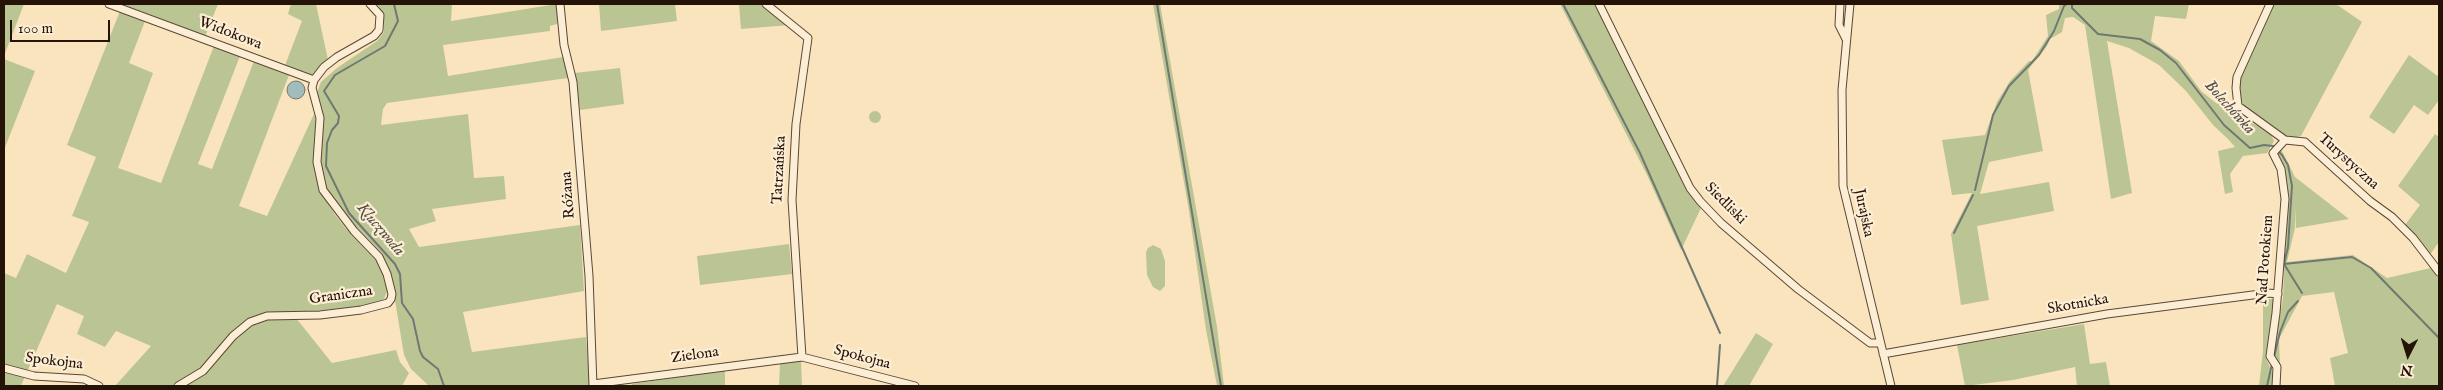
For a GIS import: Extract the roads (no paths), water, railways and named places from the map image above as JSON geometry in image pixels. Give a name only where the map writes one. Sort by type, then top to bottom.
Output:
[{"type":"street","name":"Widokowa","points":[[109,4],[314,80]]},
{"type":"street","points":[[314,80],[330,62],[377,33],[380,27],[380,15],[370,4]]},
{"type":"street","name":"Różana","points":[[560,4],[564,44],[573,82],[589,276],[593,385]]},
{"type":"street","name":"Tatrzańska","points":[[766,4],[808,38],[796,124],[792,200],[802,357]]},
{"type":"street","name":"Siedliski","points":[[1599,4],[1690,188],[1700,202],[1721,223],[1798,289],[1870,343],[1880,343]]},
{"type":"street","name":"Jurajska","points":[[1840,4],[1839,24],[1846,40]]},
{"type":"street","name":"Jurajska","points":[[1850,4],[1842,90],[1843,186],[1891,386]]},
{"type":"street","name":"Turystyczna","points":[[2270,4],[2237,78],[2238,106],[2282,142],[2305,142],[2413,238],[2439,272]]},
{"type":"street","name":"Graniczna","points":[[178,386],[203,371],[234,336],[250,322],[267,316],[293,316],[361,310],[388,303],[391,299],[392,294],[387,274],[379,257],[354,231],[323,190],[317,162],[320,118],[313,97],[314,80]]},
{"type":"street","name":"Nad Potokiem","points":[[2276,386],[2277,367],[2270,356],[2278,294],[2284,178],[2282,169],[2273,156],[2282,142]]},
{"type":"street","name":"Skotnicka","points":[[1883,354],[2107,314],[2268,293],[2278,294]]},
{"type":"street","name":"Zielona","points":[[593,385],[802,357]]},
{"type":"street","name":"Spokojna","points":[[802,357],[915,386]]},
{"type":"street","name":"Spokojna","points":[[4,368],[34,376],[84,379],[99,386]]},
{"type":"water","points":[[296,81],[302,84],[305,90],[302,96],[296,99],[290,96],[287,90],[290,84]]},
{"type":"waterway","name":"Kluczwoda","points":[[394,4],[398,21],[385,46],[335,75],[324,91],[339,116],[338,123],[332,130],[327,143],[326,166],[349,213],[395,264],[400,274],[402,303],[413,319],[420,351],[423,357],[438,369],[444,386]]},
{"type":"waterway","points":[[1157,4],[1221,386]]},
{"type":"waterway","points":[[1563,4],[1640,153],[1720,333]]},
{"type":"waterway","points":[[1975,190],[1993,115],[2009,86],[2039,55],[2054,31],[2064,6],[2067,4]]},
{"type":"waterway","name":"Bolechówka","points":[[2072,4],[2072,8],[2098,34],[2140,39],[2160,50],[2176,63],[2224,125],[2250,148],[2264,145],[2273,146],[2282,155],[2288,165],[2292,186],[2288,247],[2284,264],[2302,293]]},
{"type":"waterway","points":[[1954,233],[1973,195]]},
{"type":"waterway","points":[[2284,264],[2352,257],[2371,268],[2439,338]]},
{"type":"waterway","name":"Bolechówka","points":[[2274,357],[2280,332],[2288,312],[2298,301]]},
{"type":"waterway","points":[[1717,386],[1720,345]]},
{"type":"waterway","name":"Bolechówka","points":[[2267,386],[2272,364]]}]
